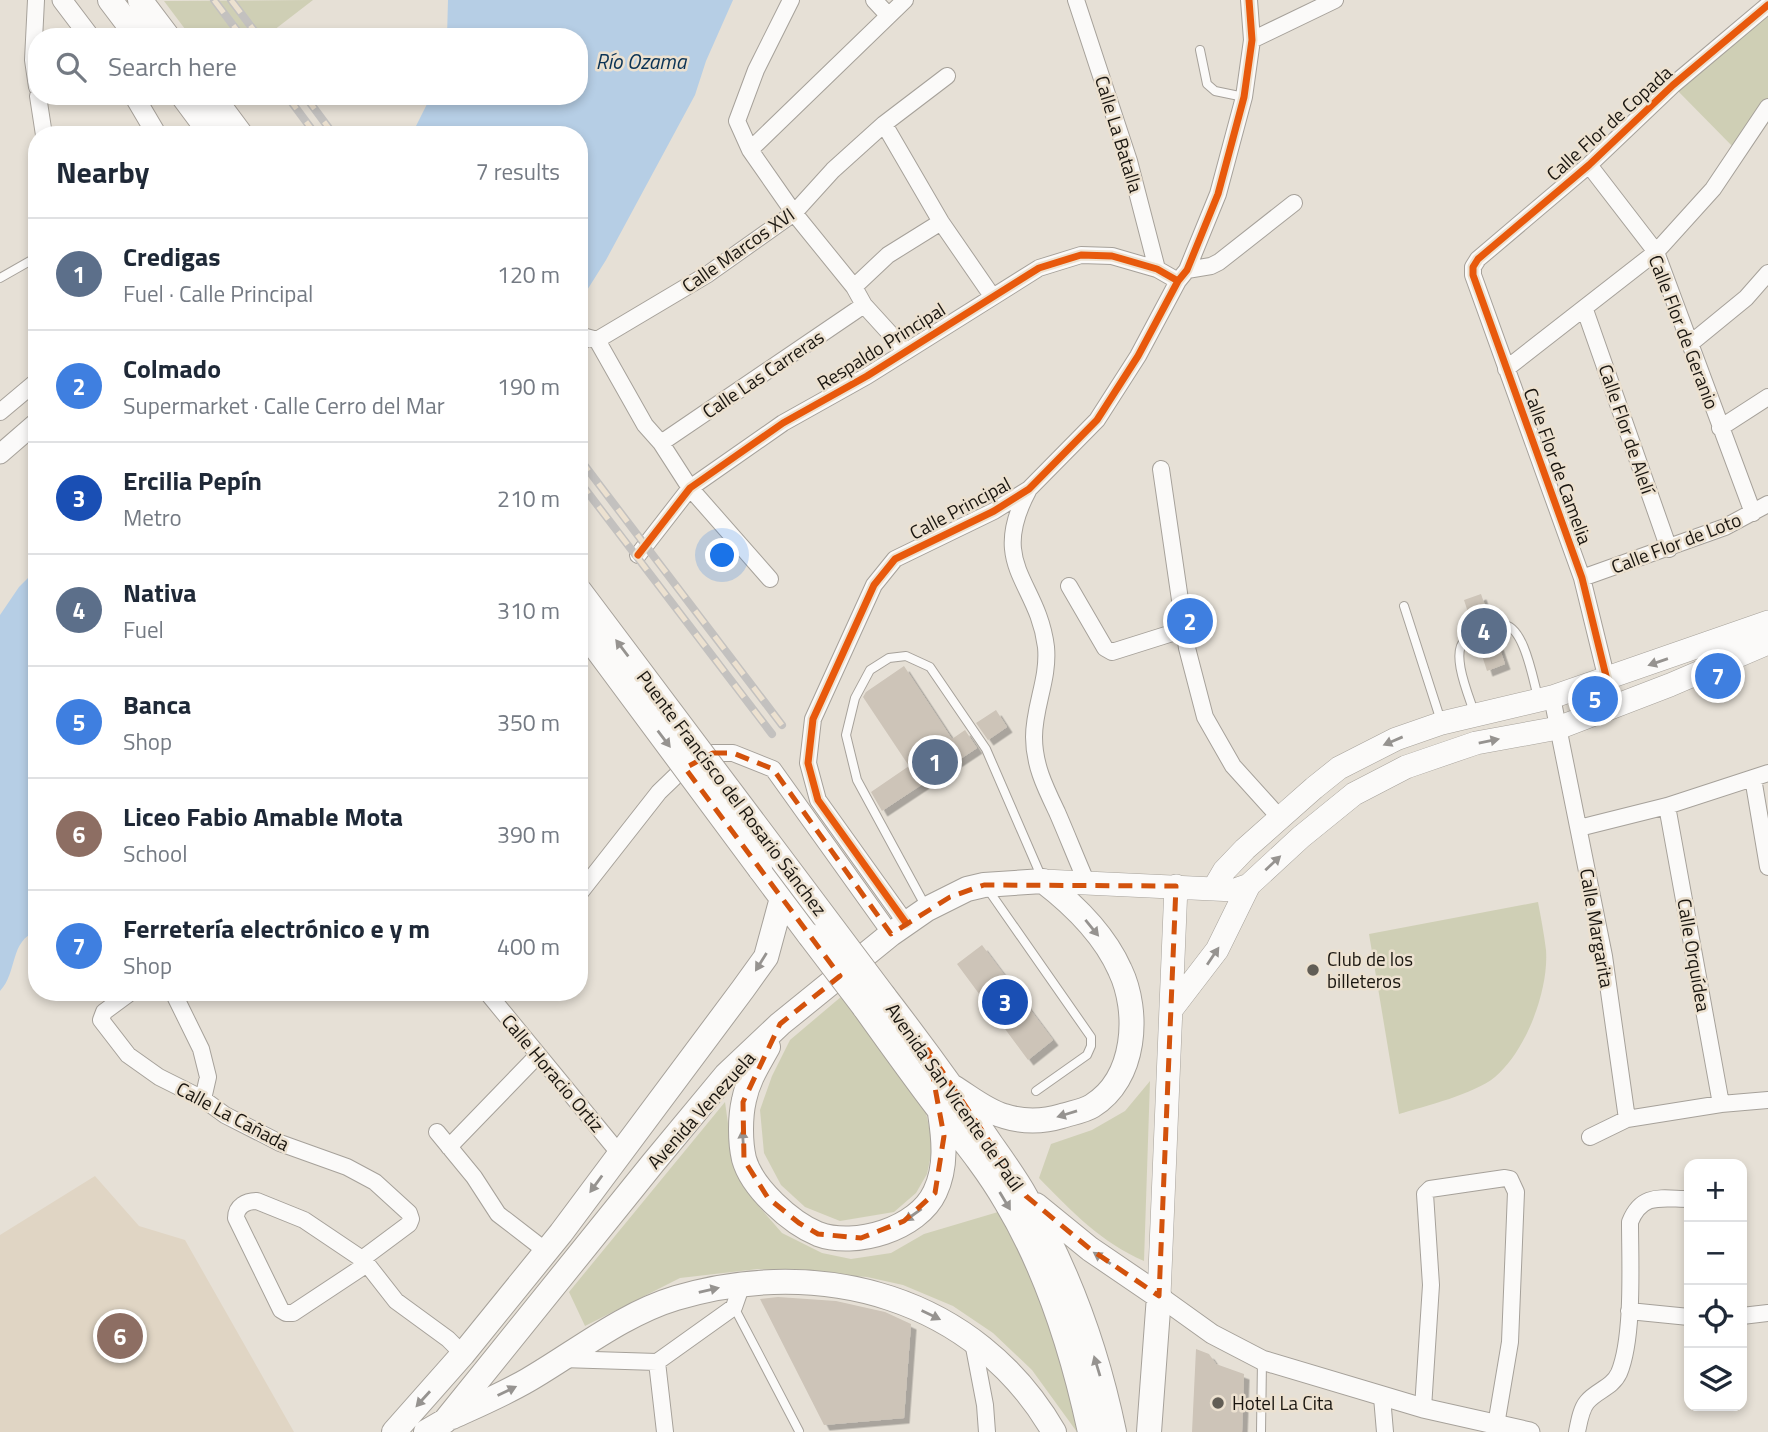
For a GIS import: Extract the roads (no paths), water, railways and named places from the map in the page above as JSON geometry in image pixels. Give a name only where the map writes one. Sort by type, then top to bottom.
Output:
[{"type":"main road","points":[[110,0],[131,28]]},
{"type":"main road","points":[[140,0],[161,28]]},
{"type":"main road","points":[[190,105],[205,126]]},
{"type":"main road","points":[[219,105],[234,126]]},
{"type":"main road","name":"Puente Francisco del Rosario Sánchez","points":[[588,603],[874,1002]]},
{"type":"main road","points":[[1214,888],[1224,871],[1245,849],[1339,768],[1396,739],[1442,723],[1607,680],[1768,622]]},
{"type":"main road","name":"Puente Francisco del Rosario Sánchez","points":[[588,637],[810,936],[874,1002]]},
{"type":"main road","points":[[1171,1010],[1217,950],[1249,885],[1301,837],[1354,794],[1395,773],[1476,743],[1558,728],[1670,685],[1768,643]]},
{"type":"main road","points":[[1043,881],[1235,890],[1249,885]]},
{"type":"main road","points":[[953,1087],[1000,1115],[1025,1121],[1051,1119],[1092,1106],[1109,1090],[1123,1070],[1130,1049],[1130,1023],[1129,996],[1120,970],[1091,926],[1043,881]]},
{"type":"main road","name":"Avenida Venezuela","points":[[436,1426],[726,1075],[780,1024],[898,928],[927,909],[967,889],[984,885],[1043,881]]},
{"type":"main road","points":[[1149,1432],[1159,1296],[1176,886]]},
{"type":"main road","points":[[394,1432],[463,1354],[546,1251],[765,957],[773,937],[782,898]]},
{"type":"main road","name":"Avenida San Vicente de Paúl","points":[[874,1002],[915,1057],[939,1109],[1006,1202],[1033,1254],[1062,1326],[1090,1432]]},
{"type":"main road","points":[[780,1024],[750,1078],[743,1102],[744,1160],[768,1198],[789,1216],[818,1234],[838,1238],[861,1238],[884,1232],[921,1210],[935,1193],[941,1174],[944,1144],[939,1109]]},
{"type":"main road","name":"Avenida San Vicente de Paúl","points":[[915,1057],[953,1087],[1026,1196],[1084,1321],[1107,1397],[1114,1432]]},
{"type":"main road","points":[[1026,1196],[1090,1250],[1159,1296]]},
{"type":"main road","points":[[436,1426],[526,1382],[643,1311],[675,1298],[738,1296],[814,1282],[859,1288],[901,1300],[942,1320],[1012,1375],[1040,1409],[1054,1432]]},
{"type":"street","points":[[35,28],[36,0]]},
{"type":"street","points":[[62,0],[83,28]]},
{"type":"street","points":[[792,0],[756,71],[737,121],[750,150],[794,213],[854,287],[864,305],[905,350]]},
{"type":"street","points":[[874,0],[888,15]]},
{"type":"street","points":[[750,150],[905,0]]},
{"type":"street","name":"Calle La Batalla","points":[[1076,0],[1129,161],[1157,269]]},
{"type":"street","name":"Calle Principal","points":[[898,928],[818,800],[808,763],[813,719],[874,585],[895,559],[995,511],[1029,489],[1097,420],[1138,356],[1183,276],[1218,194],[1244,97],[1252,40],[1249,0]]},
{"type":"street","points":[[1252,40],[1335,0]]},
{"type":"street","name":"Calle Flor de Copada","points":[[1473,267],[1478,259],[1589,164],[1673,85],[1768,5]]},
{"type":"street","name":"Calle Marcos XVI","points":[[588,338],[597,340],[708,274],[794,213],[833,170],[884,124],[947,76]]},
{"type":"street","points":[[39,105],[43,126]]},
{"type":"street","points":[[139,105],[152,126]]},
{"type":"street","points":[[1506,369],[1656,252],[1713,189],[1768,107]]},
{"type":"street","points":[[884,124],[941,222],[992,296]]},
{"type":"street","name":"Calle Flor de Geranio","points":[[1589,164],[1656,252],[1753,513]]},
{"type":"street","points":[[1183,276],[1219,262],[1294,202]]},
{"type":"street","points":[[854,287],[888,255],[941,222]]},
{"type":"street","name":"Respaldo Principal","points":[[638,555],[690,488],[783,423],[867,376],[1039,268],[1081,256],[1112,256],[1183,276]]},
{"type":"street","name":"Calle Flor de Camelia","points":[[1473,267],[1473,275],[1582,578],[1607,680]]},
{"type":"street","points":[[1691,343],[1746,298],[1768,273]]},
{"type":"street","name":"Calle Las Carreras","points":[[661,443],[864,305]]},
{"type":"street","name":"Calle Flor de Alelí","points":[[1585,310],[1669,549]]},
{"type":"street","points":[[597,340],[645,425],[661,443],[690,488],[770,579]]},
{"type":"street","points":[[0,412],[28,389]]},
{"type":"street","points":[[1720,428],[1768,397]]},
{"type":"street","points":[[0,454],[28,430]]},
{"type":"street","points":[[1161,469],[1187,648],[1205,717],[1233,766],[1280,818]]},
{"type":"street","points":[[1029,489],[1016,518],[1012,547],[1018,575],[1037,614],[1046,648],[1045,684],[1034,732],[1035,758],[1042,783],[1086,881]]},
{"type":"street","name":"Calle Flor de Loto","points":[[1582,578],[1725,527],[1768,504]]},
{"type":"street","points":[[1069,586],[1105,648],[1112,652],[1185,629]]},
{"type":"street","name":"Calle Margarita","points":[[1546,698],[1558,728],[1604,956],[1628,1119]]},
{"type":"street","points":[[588,883],[659,792],[684,768],[713,753],[733,752],[773,769],[898,928]]},
{"type":"street","points":[[1579,828],[1667,806],[1761,776],[1768,867]]},
{"type":"street","name":"Calle Orquídea","points":[[1667,806],[1721,1104]]},
{"type":"street","name":"Calle La Cañada","points":[[119,1001],[104,1012],[101,1020],[128,1055],[159,1077],[203,1099],[225,1115],[281,1143],[347,1167],[375,1182],[409,1213],[409,1224],[365,1262]]},
{"type":"street","points":[[177,1001],[201,1049],[208,1077],[203,1099]]},
{"type":"street","name":"Calle Horacio Ortiz","points":[[494,1001],[619,1153]]},
{"type":"street","points":[[449,1147],[538,1055]]},
{"type":"street","points":[[1590,1137],[1628,1119],[1721,1104],[1768,1100]]},
{"type":"street","points":[[437,1132],[474,1177],[498,1214],[546,1251]]},
{"type":"street","points":[[1423,1408],[1431,1285],[1425,1194],[1430,1189],[1510,1179],[1516,1192],[1510,1342],[1496,1425]]},
{"type":"street","points":[[1577,1432],[1588,1401],[1611,1385],[1623,1361],[1629,1311],[1630,1222],[1635,1210],[1652,1199],[1684,1199]]},
{"type":"street","points":[[365,1262],[293,1313],[286,1313],[281,1310],[236,1218],[236,1213],[239,1207],[250,1201],[257,1201],[304,1220],[365,1262],[396,1301],[448,1339],[463,1354]]},
{"type":"street","points":[[562,1359],[657,1362],[738,1296]]},
{"type":"street","points":[[1159,1296],[1212,1334],[1262,1360],[1382,1397],[1530,1432]]},
{"type":"street","points":[[1629,1311],[1684,1316]]},
{"type":"street","points":[[1747,1315],[1768,1313]]},
{"type":"street","points":[[973,1342],[985,1405],[987,1432]]},
{"type":"street","points":[[657,1362],[664,1432]]},
{"type":"street","points":[[1382,1397],[1385,1432]]},
{"type":"lane","points":[[1200,50],[1207,84],[1215,90],[1244,97]]},
{"type":"lane","points":[[0,278],[28,262]]},
{"type":"lane","points":[[1404,606],[1442,723]]},
{"type":"lane","points":[[1493,629],[1504,625],[1512,628],[1521,638],[1546,698]]},
{"type":"lane","points":[[1475,634],[1464,640],[1459,650],[1459,663],[1475,715]]},
{"type":"lane","points":[[927,909],[881,829],[857,780],[846,736],[860,688],[870,670],[889,658],[906,656],[930,667],[986,750],[1043,881]]},
{"type":"lane","points":[[984,885],[1091,1037],[1087,1055],[1036,1091]]},
{"type":"lane","points":[[738,1296],[799,1431]]},
{"type":"lane","points":[[1261,1432],[1262,1360]]},
{"type":"water","name":"Río Ozama","points":[[448,0],[733,0],[706,61],[695,95],[588,289],[588,126],[416,126],[426,105],[588,105],[588,28],[447,28]]},
{"type":"water","points":[[28,578],[28,936],[18,949],[6,983],[0,991],[0,615]]},
{"type":"railway","points":[[214,0],[235,28]]},
{"type":"railway","points":[[231,0],[252,28]]},
{"type":"railway","points":[[294,105],[309,126]]},
{"type":"railway","points":[[312,105],[327,126]]},
{"type":"railway","points":[[588,470],[782,725]]},
{"type":"railway","points":[[588,493],[772,734]]},
{"type":"place","name":"Colmado","points":[[1190,621]]},
{"type":"place","name":"Nativa","points":[[1484,631]]},
{"type":"place","name":"Ferretería electrónico e y m","points":[[1718,676]]},
{"type":"place","name":"Banca","points":[[1595,699]]},
{"type":"place","name":"Credigas","points":[[935,762]]},
{"type":"place","name":"Club de los billeteros","points":[[1313,970]]},
{"type":"place","name":"Ercilia Pepín","points":[[1005,1002]]},
{"type":"place","name":"Liceo Fabio Amable Mota","points":[[120,1336]]},
{"type":"place","name":"Hotel La Cita","points":[[1218,1403]]}]
